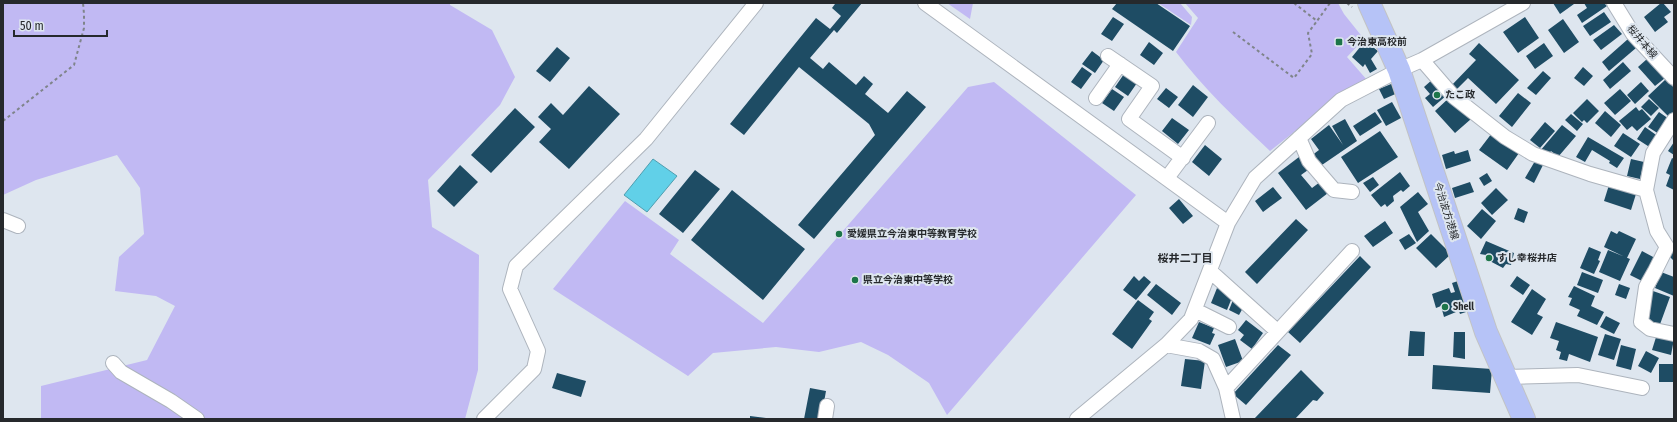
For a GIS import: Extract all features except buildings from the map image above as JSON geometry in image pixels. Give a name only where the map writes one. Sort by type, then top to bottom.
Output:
[{"type":"main road","name":"今治波方港線","points":[[1369,3],[1399,70],[1486,332],[1524,419]]},
{"type":"street","points":[[484,419],[534,370],[538,351],[510,289],[516,266],[646,139],[756,3]]},
{"type":"street","points":[[925,3],[1228,223]]},
{"type":"street","points":[[1077,419],[1166,345],[1192,318],[1228,223],[1256,178],[1341,100],[1399,70],[1422,60],[1523,3]]},
{"type":"street","name":"桜井本線","points":[[1614,3],[1633,34],[1674,78]]},
{"type":"street","points":[[1108,56],[1152,86],[1129,118],[1183,158]]},
{"type":"street","points":[[1422,60],[1454,97],[1505,137],[1533,154],[1590,174],[1646,190]]},
{"type":"street","points":[[1096,98],[1120,64]]},
{"type":"street","points":[[1674,120],[1653,153],[1646,190],[1657,231],[1666,247],[1646,287],[1641,322],[1650,329],[1674,334]]},
{"type":"street","points":[[1167,178],[1208,123]]},
{"type":"street","points":[[1299,138],[1309,161],[1334,190],[1352,192]]},
{"type":"street","points":[[3,220],[18,226]]},
{"type":"street","points":[[1226,388],[1352,251]]},
{"type":"street","points":[[1210,270],[1277,331]]},
{"type":"street","points":[[1195,310],[1229,326]]},
{"type":"street","points":[[1166,345],[1199,351],[1213,359],[1226,388],[1233,419]]},
{"type":"street","points":[[113,363],[121,372],[172,401],[197,419]]},
{"type":"street","points":[[1505,377],[1578,375],[1642,388]]},
{"type":"path","points":[[3,121],[74,65],[84,28],[83,3]]},
{"type":"path","points":[[1294,3],[1317,21]]},
{"type":"path","points":[[1233,32],[1294,78],[1312,54],[1308,34],[1330,3]]},
{"type":"shaded area","points":[[3,3],[450,3],[450,5],[492,30],[515,77],[500,105],[428,180],[432,227],[479,255],[478,370],[465,419],[41,419],[41,386],[147,360],[175,306],[156,296],[115,291],[119,257],[144,234],[140,188],[117,155],[36,180],[3,195]]},
{"type":"shaded area","points":[[947,3],[973,3],[970,19]]},
{"type":"shaded area","points":[[1158,3],[1180,3],[1192,17],[1191,25]]},
{"type":"shaded area","points":[[1185,3],[1338,3],[1344,14],[1364,39],[1347,57],[1367,80],[1332,98],[1313,117],[1270,151],[1209,91],[1176,52],[1198,18]]},
{"type":"shaded area","points":[[994,82],[1136,195],[947,415],[929,383],[888,355],[861,342],[819,352],[776,347],[713,353],[688,376],[553,289],[625,201],[679,240],[670,254],[763,323],[968,87]]},
{"type":"water","points":[[653,159],[677,176],[647,212],[624,195]]},
{"type":"place","name":"今治東高校前","points":[[1339,42]]},
{"type":"place","name":"たこ政","points":[[1437,95]]},
{"type":"place","name":"愛媛県立今治東中等教育学校","points":[[839,234]]},
{"type":"place","name":"すし幸桜井店","points":[[1489,258]]},
{"type":"place","name":"県立今治東中等学校","points":[[855,280]]},
{"type":"place","name":"Shell","points":[[1445,307]]},
{"type":"district","name":"桜井二丁目","points":[[1185,258]]}]
